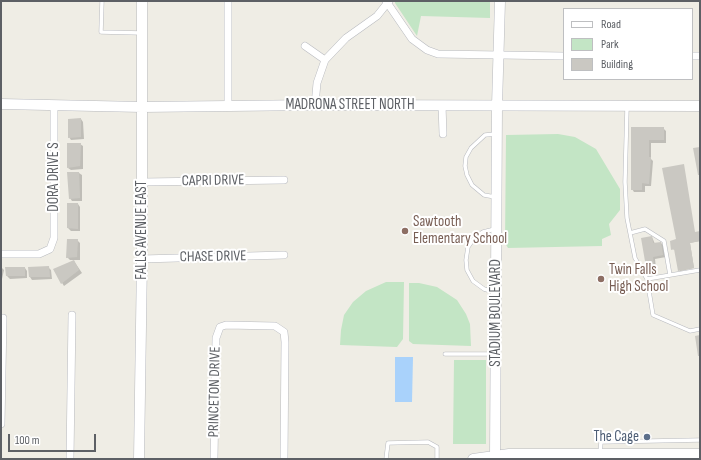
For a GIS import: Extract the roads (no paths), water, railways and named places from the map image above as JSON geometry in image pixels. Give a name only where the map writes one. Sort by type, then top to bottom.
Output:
[{"type":"street","name":"FALLS AVENUE EAST","points":[[139,459],[142,259],[142,1]]},
{"type":"street","points":[[228,1],[228,106]]},
{"type":"street","name":"STADIUM BOULEVARD","points":[[496,458],[496,197],[500,1]]},
{"type":"street","points":[[315,104],[316,83],[325,60],[335,47],[346,38],[370,23],[388,2],[412,39],[427,50],[449,56],[563,56]]},
{"type":"street","points":[[305,46],[325,60]]},
{"type":"street","name":"MADRONA STREET NORTH","points":[[1,104],[142,107],[315,104],[627,107],[700,106]]},
{"type":"street","name":"DORA DRIVE S","points":[[1,254],[39,254],[50,250],[54,238],[54,105]]},
{"type":"street","points":[[442,105],[443,134]]},
{"type":"street","name":"CAPRI DRIVE","points":[[142,182],[284,180]]},
{"type":"street","name":"CHASE DRIVE","points":[[142,259],[284,256]]},
{"type":"street","points":[[70,459],[72,315]]},
{"type":"street","points":[[1,424],[3,318]]},
{"type":"street","name":"PRINCETON DRIVE","points":[[214,459],[216,338],[220,327],[226,325],[276,326],[284,332],[284,459]]},
{"type":"street","points":[[473,459],[496,458],[508,454],[700,454]]},
{"type":"lane","points":[[102,1],[101,32],[142,33]]},
{"type":"lane","points":[[627,107],[625,182],[627,218],[635,258],[647,279],[653,315],[690,331],[700,329]]},
{"type":"lane","points":[[496,197],[484,195],[472,185],[467,175],[465,166],[466,157],[471,148],[485,135],[497,134]]},
{"type":"lane","points":[[496,229],[483,232],[476,237],[468,247],[466,260],[467,270],[473,281],[484,289],[496,292]]},
{"type":"lane","points":[[630,233],[645,229],[664,241],[670,275]]},
{"type":"lane","points":[[647,279],[700,270]]},
{"type":"lane","points":[[445,354],[496,354]]},
{"type":"lane","points":[[600,454],[601,442],[700,440]]},
{"type":"lane","points":[[386,459],[388,443],[428,442],[436,447],[436,459]]},
{"type":"water","points":[[395,357],[413,357],[412,402],[395,402]]},
{"type":"place","name":"Sawtooth Elementary School","points":[[405,231]]},
{"type":"place","name":"Twin Falls High School","points":[[601,279]]},
{"type":"place","name":"The Cage","points":[[647,437]]}]
